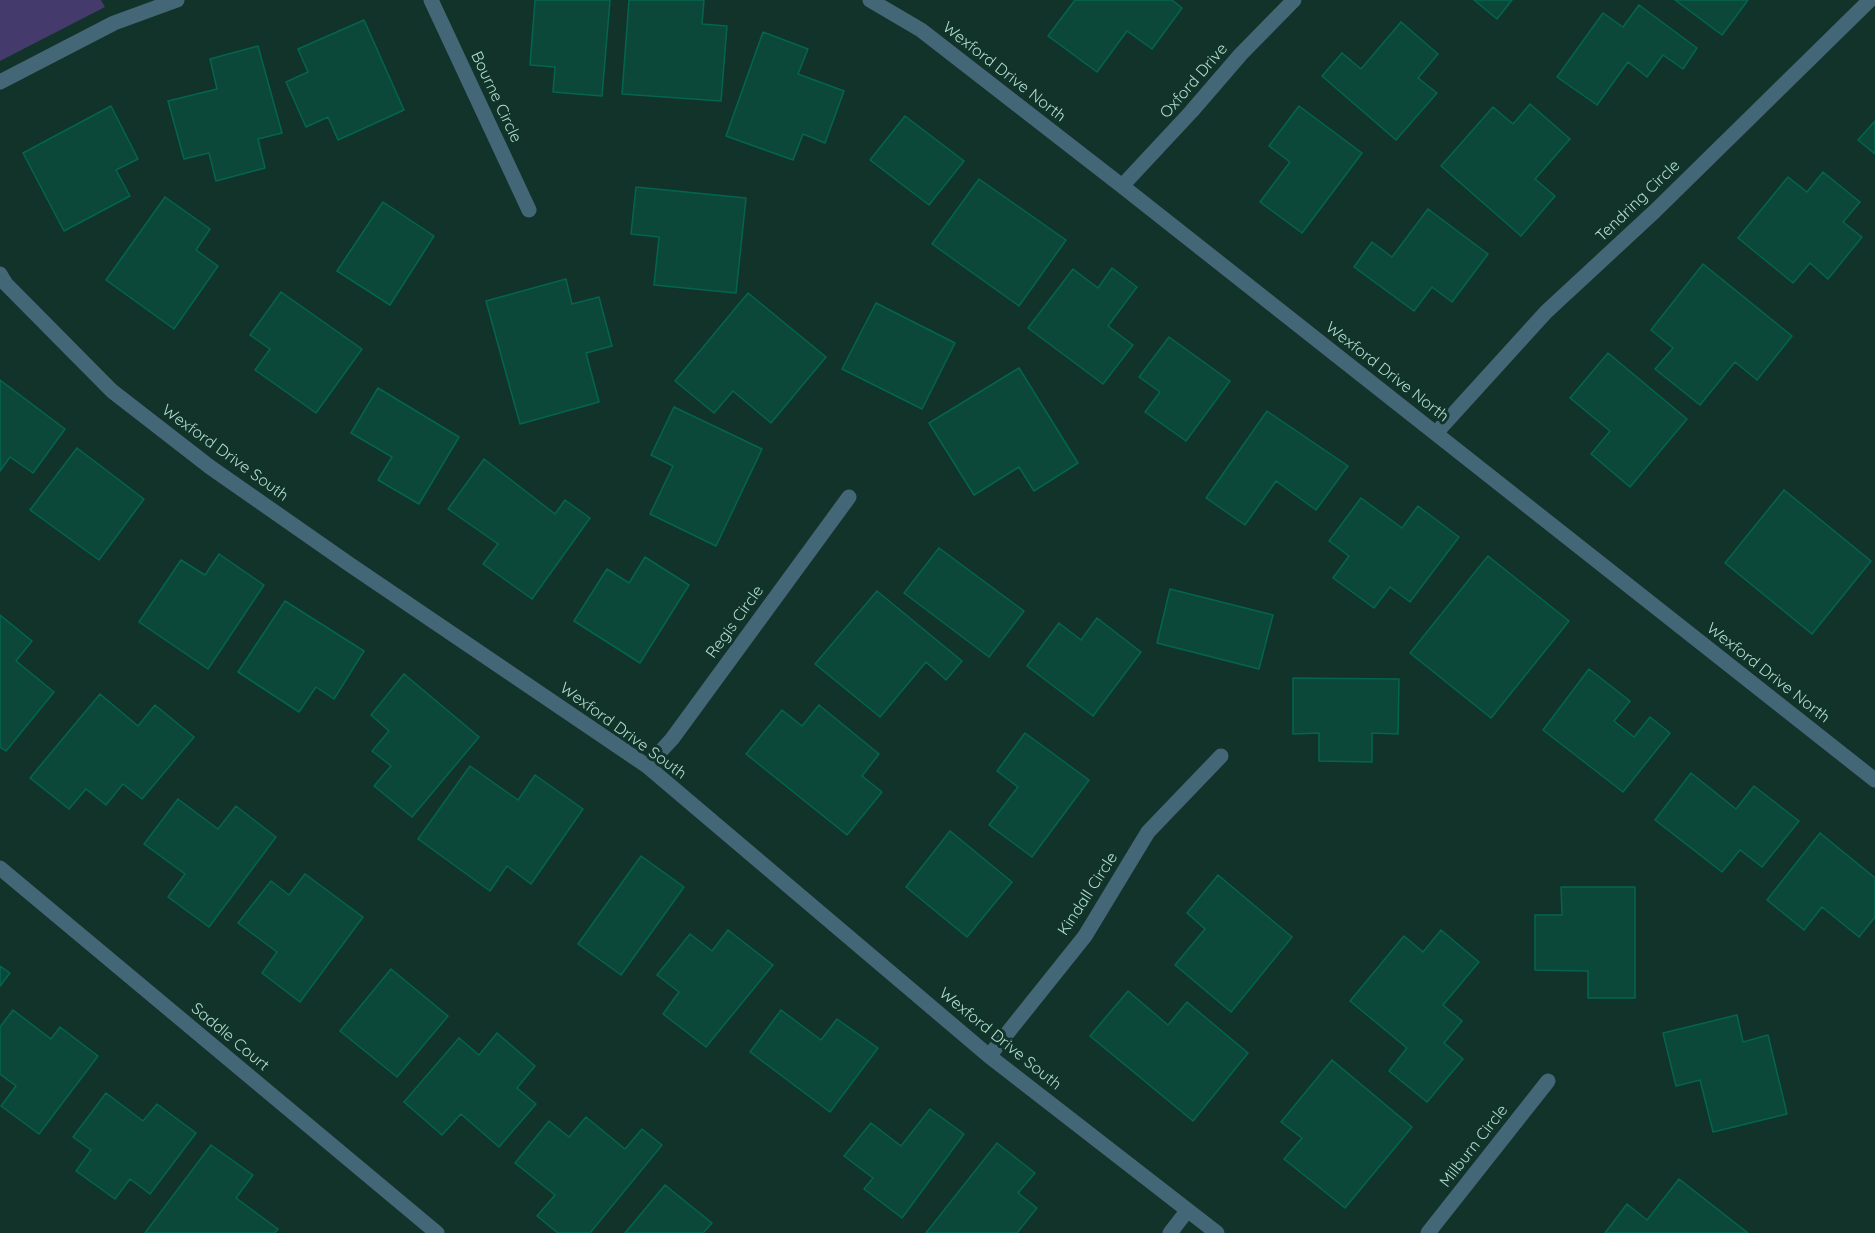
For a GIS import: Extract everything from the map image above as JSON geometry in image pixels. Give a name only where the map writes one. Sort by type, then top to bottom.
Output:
[{"type":"street","points":[[0,82],[114,23],[177,0]]},
{"type":"street","name":"Bourne Circle","points":[[431,0],[529,210]]},
{"type":"street","name":"Wexford Drive North","points":[[870,0],[921,30],[1875,780]]},
{"type":"street","name":"Oxford Drive","points":[[1122,186],[1191,112],[1240,54],[1294,0]]},
{"type":"street","name":"Tendring Circle","points":[[1436,433],[1546,312],[1654,211],[1870,0]]},
{"type":"street","name":"Wexford Drive South","points":[[0,274],[6,284],[112,391],[210,466],[358,571],[648,766],[990,1056],[1217,1233]]},
{"type":"street","name":"Regis Circle","points":[[648,766],[672,739],[849,497]]},
{"type":"street","name":"Kindall Circle","points":[[990,1056],[1085,936],[1149,832],[1221,756]]},
{"type":"street","name":"Saddle Court","points":[[0,868],[437,1233]]},
{"type":"street","name":"Milburn Circle","points":[[1428,1233],[1548,1081]]},
{"type":"street","points":[[1170,1233],[1187,1211]]},
{"type":"shaded area","points":[[0,0],[101,0],[105,7],[0,61]]},
{"type":"building","points":[[535,0],[610,0],[602,96],[553,92],[555,67],[530,65]]},
{"type":"building","points":[[629,0],[704,0],[702,24],[727,26],[721,101],[622,94]]},
{"type":"building","points":[[1075,0],[1172,0],[1182,8],[1152,49],[1127,31],[1097,72],[1048,36]]},
{"type":"building","points":[[1474,0],[1512,0],[1497,19]]},
{"type":"building","points":[[1675,0],[1748,0],[1722,35]]},
{"type":"building","points":[[1639,5],[1697,48],[1683,69],[1663,55],[1647,77],[1628,62],[1597,105],[1557,77],[1603,13],[1623,27]]},
{"type":"building","points":[[364,20],[404,110],[338,140],[328,117],[306,127],[286,82],[308,72],[298,49]]},
{"type":"building","points":[[1401,22],[1438,54],[1418,78],[1437,93],[1396,140],[1322,76],[1342,53],[1361,69]]},
{"type":"building","points":[[763,32],[808,49],[798,74],[844,91],[825,143],[803,134],[793,160],[726,136]]},
{"type":"building","points":[[258,46],[282,133],[258,139],[265,168],[216,181],[209,153],[184,159],[168,101],[217,89],[210,59]]},
{"type":"building","points":[[1530,104],[1570,139],[1535,179],[1555,196],[1521,236],[1441,166],[1493,107],[1513,124]]},
{"type":"building","points":[[111,106],[138,159],[116,170],[130,196],[64,231],[23,153]]},
{"type":"building","points":[[1299,106],[1362,153],[1302,233],[1260,202],[1290,162],[1269,146]]},
{"type":"building","points":[[905,116],[964,161],[929,205],[870,160]]},
{"type":"building","points":[[1875,121],[1875,154],[1858,140]]},
{"type":"building","points":[[1823,172],[1860,202],[1843,222],[1862,237],[1828,279],[1810,263],[1793,283],[1738,238],[1788,177],[1807,192]]},
{"type":"building","points":[[979,179],[1066,240],[1019,306],[932,244]]},
{"type":"building","points":[[636,187],[746,198],[736,293],[654,285],[659,237],[631,234]]},
{"type":"building","points":[[165,197],[210,229],[196,250],[218,266],[174,329],[106,280]]},
{"type":"building","points":[[383,202],[434,236],[390,305],[337,271]]},
{"type":"building","points":[[1428,209],[1488,254],[1452,302],[1432,287],[1414,311],[1354,267],[1372,242],[1392,257]]},
{"type":"building","points":[[1703,264],[1792,336],[1757,380],[1735,362],[1700,405],[1655,369],[1673,348],[1651,330]]},
{"type":"building","points":[[1112,268],[1137,287],[1108,326],[1133,345],[1103,384],[1028,328],[1073,269],[1098,288]]},
{"type":"building","points":[[566,279],[572,304],[599,297],[612,346],[586,353],[599,402],[520,424],[486,301]]},
{"type":"building","points":[[281,292],[362,349],[316,413],[255,370],[270,349],[250,335]]},
{"type":"building","points":[[748,293],[826,357],[771,423],[733,391],[714,413],[675,381]]},
{"type":"building","points":[[876,303],[955,343],[922,409],[842,369]]},
{"type":"building","points":[[1169,337],[1230,381],[1186,441],[1145,412],[1160,392],[1139,377]]},
{"type":"building","points":[[1608,353],[1687,419],[1630,487],[1591,454],[1610,431],[1570,398]]},
{"type":"building","points":[[1019,368],[1078,463],[1034,491],[1019,467],[974,495],[929,423]]},
{"type":"building","points":[[0,380],[65,429],[33,473],[10,457],[0,471]]},
{"type":"building","points":[[378,388],[459,437],[419,504],[378,480],[392,457],[351,433]]},
{"type":"building","points":[[674,407],[762,449],[716,546],[650,514],[673,466],[651,455]]},
{"type":"building","points":[[1267,411],[1348,466],[1316,510],[1276,481],[1245,525],[1206,498]]},
{"type":"building","points":[[77,448],[144,499],[99,560],[30,510]]},
{"type":"building","points":[[484,459],[555,514],[565,500],[590,518],[532,599],[483,564],[498,544],[448,509]]},
{"type":"building","points":[[1784,490],[1871,561],[1812,634],[1725,563]]},
{"type":"building","points":[[1361,498],[1402,528],[1418,506],[1459,537],[1410,602],[1390,587],[1374,608],[1333,578],[1349,556],[1329,541]]},
{"type":"building","points":[[939,548],[1024,611],[989,657],[904,593]]},
{"type":"building","points":[[219,554],[264,585],[208,669],[139,622],[181,560],[205,575]]},
{"type":"building","points":[[1488,556],[1569,621],[1491,718],[1410,653]]},
{"type":"building","points":[[645,557],[689,585],[640,663],[574,621],[607,569],[629,583]]},
{"type":"building","points":[[1170,589],[1273,615],[1259,669],[1157,643]]},
{"type":"building","points":[[877,591],[962,661],[946,680],[926,662],[880,717],[815,664]]},
{"type":"building","points":[[285,601],[364,651],[334,699],[316,687],[299,712],[238,672]]},
{"type":"building","points":[[0,615],[32,641],[16,661],[54,692],[6,751],[0,747]]},
{"type":"building","points":[[1097,618],[1141,652],[1093,716],[1027,666],[1059,623],[1081,640]]},
{"type":"building","points":[[1589,669],[1630,701],[1614,721],[1634,737],[1650,717],[1670,733],[1623,792],[1543,730]]},
{"type":"building","points":[[404,674],[479,737],[412,817],[374,786],[391,766],[372,751],[389,731],[371,715]]},
{"type":"building","points":[[1293,678],[1399,679],[1398,734],[1372,733],[1372,762],[1319,761],[1319,733],[1293,734]]},
{"type":"building","points":[[100,694],[138,726],[155,705],[194,737],[142,799],[123,784],[106,805],[86,789],[69,809],[30,778]]},
{"type":"building","points":[[819,705],[879,754],[862,776],[882,792],[847,835],[746,754],[782,710],[802,726]]},
{"type":"building","points":[[1025,733],[1089,780],[1032,857],[989,825],[1018,787],[997,771]]},
{"type":"building","points":[[470,766],[518,800],[535,775],[583,809],[531,884],[507,866],[490,891],[418,839]]},
{"type":"building","points":[[1691,773],[1736,809],[1754,786],[1799,821],[1762,867],[1740,850],[1722,872],[1655,820]]},
{"type":"building","points":[[178,799],[218,829],[236,806],[276,837],[209,927],[168,897],[185,874],[144,844]]},
{"type":"building","points":[[950,831],[1012,882],[967,937],[906,887]]},
{"type":"building","points":[[1820,833],[1875,878],[1875,917],[1859,937],[1822,907],[1804,930],[1767,900]]},
{"type":"building","points":[[641,856],[684,887],[621,975],[578,944]]},
{"type":"building","points":[[305,874],[363,917],[300,1002],[262,973],[277,952],[238,923],[271,881],[289,895]]},
{"type":"building","points":[[1218,875],[1292,937],[1231,1012],[1175,965],[1205,929],[1187,913]]},
{"type":"building","points":[[1561,887],[1635,887],[1635,998],[1588,998],[1588,971],[1535,970],[1535,915],[1562,915]]},
{"type":"building","points":[[728,930],[773,965],[706,1047],[663,1014],[679,992],[657,975],[690,934],[712,951]]},
{"type":"building","points":[[1441,930],[1479,962],[1443,1005],[1462,1021],[1444,1043],[1463,1059],[1427,1102],[1389,1071],[1407,1048],[1350,1001],[1404,936],[1423,952]]},
{"type":"building","points":[[0,966],[10,973],[0,986]]},
{"type":"building","points":[[391,969],[448,1016],[397,1077],[340,1031]]},
{"type":"building","points":[[1128,991],[1168,1025],[1187,1002],[1248,1053],[1193,1121],[1090,1036]]},
{"type":"building","points":[[13,1010],[51,1039],[60,1027],[98,1056],[39,1134],[1,1106],[16,1086],[0,1074],[0,1027]]},
{"type":"building","points":[[781,1010],[821,1040],[837,1019],[878,1048],[830,1112],[750,1052]]},
{"type":"building","points":[[1737,1015],[1743,1042],[1768,1035],[1787,1114],[1713,1132],[1700,1080],[1676,1086],[1663,1033]]},
{"type":"building","points":[[497,1033],[535,1066],[517,1088],[536,1104],[499,1147],[461,1114],[442,1135],[404,1102],[459,1038],[479,1055]]},
{"type":"building","points":[[1332,1060],[1412,1127],[1345,1208],[1284,1159],[1302,1138],[1281,1122]]},
{"type":"building","points":[[106,1093],[143,1121],[157,1104],[196,1133],[150,1194],[130,1179],[115,1199],[76,1171],[91,1150],[73,1137]]},
{"type":"building","points":[[930,1109],[964,1134],[902,1218],[864,1189],[873,1178],[844,1156],[871,1123],[901,1146]]},
{"type":"building","points":[[586,1117],[625,1149],[642,1129],[662,1145],[590,1233],[558,1233],[537,1216],[555,1195],[515,1163],[549,1121],[569,1137]]},
{"type":"building","points":[[997,1143],[1035,1173],[1018,1193],[1037,1208],[1017,1233],[926,1233]]},
{"type":"building","points":[[211,1145],[253,1175],[236,1198],[278,1229],[275,1233],[145,1233]]},
{"type":"building","points":[[1679,1179],[1748,1233],[1605,1233],[1627,1204],[1647,1220]]},
{"type":"building","points":[[665,1185],[712,1223],[703,1233],[625,1233]]}]
